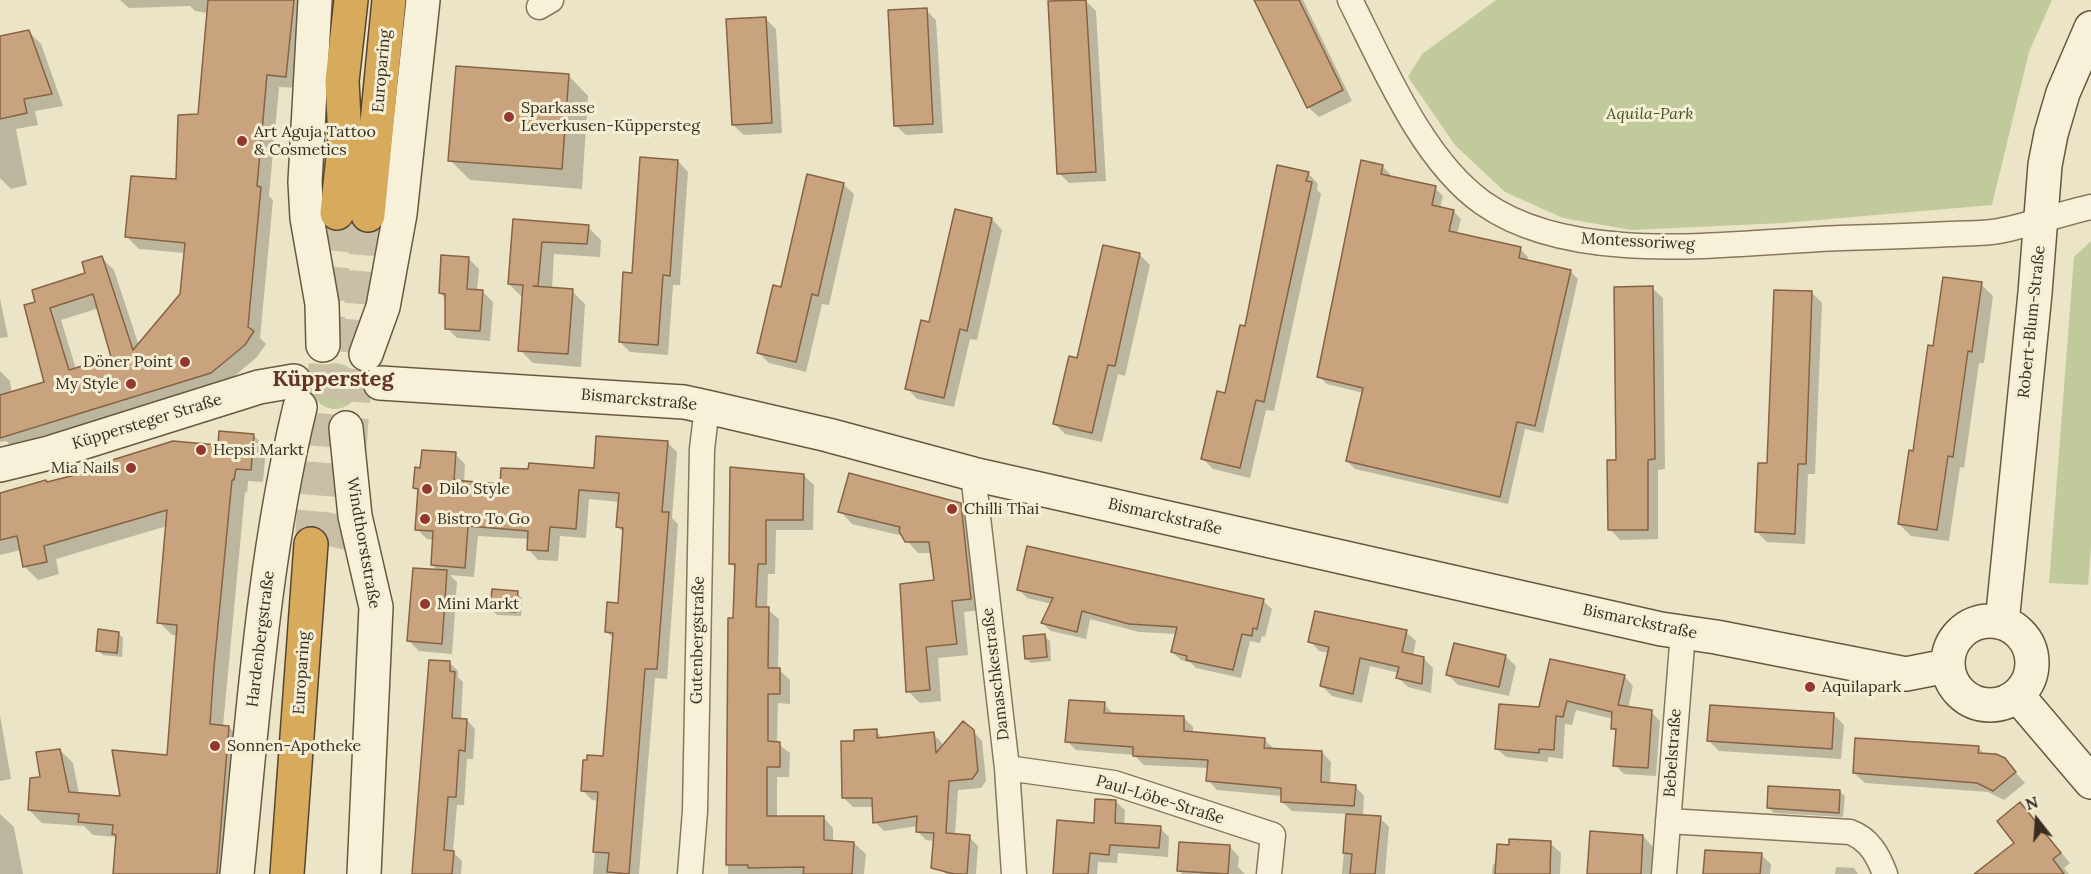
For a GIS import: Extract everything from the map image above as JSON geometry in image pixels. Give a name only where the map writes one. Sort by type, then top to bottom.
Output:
[{"type":"highway","name":"Europaring","points":[[351,0],[342,81],[352,214],[389,0]]},
{"type":"highway","name":"Europaring","points":[[287,874],[322,545],[310,874]]},
{"type":"main road","points":[[315,0],[305,182],[307,218],[322,304],[323,345]]},
{"type":"main road","points":[[366,354],[383,307],[400,214],[423,0]]},
{"type":"main road","name":"Robert-Blum-Straße","points":[[2002,623],[2043,218],[2045,165],[2050,134],[2063,93],[2091,28]]},
{"type":"main road","points":[[343,343],[366,354],[375,365],[380,383],[379,396],[369,414],[346,428],[321,425],[311,420],[297,394],[301,362],[323,345],[343,343]]},
{"type":"main road","name":"Bismarckstraße","points":[[380,383],[684,402],[828,435],[973,474],[1683,632],[1906,674],[1947,666]]},
{"type":"main road","name":"Küppersteger Straße","points":[[0,465],[49,453],[260,387],[297,394]]},
{"type":"main road","name":"Hardenbergstraße","points":[[237,874],[264,603],[297,394]]},
{"type":"main road","name":"Windthorststraße","points":[[346,428],[356,516],[376,607],[364,874]]},
{"type":"main road","points":[[1982,622],[2002,623],[2018,632],[2029,648],[2032,665],[2028,682],[2017,695],[2000,704],[1982,705],[1965,698],[1953,684],[1947,666],[1951,646],[1964,630],[1982,622]]},
{"type":"main road","points":[[2017,695],[2091,782]]},
{"type":"street","name":"Montessoriweg","points":[[1350,0],[1387,74],[1427,141],[1458,181],[1483,203],[1516,222],[1584,241],[1663,246],[1765,244],[1975,233],[1999,231],[2091,207]]},
{"type":"street","name":"Gutenbergstraße","points":[[690,874],[695,811],[702,449],[707,407]]},
{"type":"street","name":"Damaschkestraße","points":[[973,474],[1007,768],[1014,874]]},
{"type":"street","name":"Bebelstraße","points":[[1664,874],[1683,632]]},
{"type":"street","name":"Paul-Löbe-Straße","points":[[1007,768],[1114,783],[1273,835],[1269,874]]},
{"type":"street","points":[[1668,821],[1850,832],[1860,836],[1869,845],[1879,859],[1885,874]]},
{"type":"green space","name":"Aquila-Park","points":[[1496,0],[2052,0],[2029,52],[1992,205],[1783,223],[1631,230],[1563,218],[1505,192],[1455,145],[1408,77],[1422,54]]},
{"type":"green space","points":[[2091,241],[2091,547],[2088,585],[2049,583],[2074,257]]},
{"type":"green space","points":[[340,363],[352,369],[357,377],[357,395],[352,403],[344,408],[330,409],[318,403],[313,395],[312,381],[318,369],[326,364]]},
{"type":"building","points":[[208,0],[294,0],[286,77],[267,75],[257,186],[261,187],[248,327],[254,331],[245,345],[211,373],[0,438],[0,395],[44,382],[24,305],[35,302],[32,290],[85,273],[82,262],[102,256],[133,350],[180,294],[185,243],[125,237],[131,176],[176,179],[178,115],[198,114]],"holes":[[[93,294],[111,357],[69,370],[50,308]]]},
{"type":"building","points":[[1086,0],[1096,172],[1057,174],[1048,1]]},
{"type":"building","points":[[1254,0],[1299,0],[1343,90],[1307,108]]},
{"type":"building","points":[[927,8],[933,124],[894,126],[888,10]]},
{"type":"building","points":[[766,17],[772,123],[732,125],[726,19]]},
{"type":"building","points":[[29,30],[52,94],[24,99],[27,113],[0,119],[0,36]]},
{"type":"building","name":"Sparkasse Leverkusen-Küppersteg","points":[[456,66],[569,74],[562,169],[448,161]]},
{"type":"building","points":[[640,157],[678,160],[670,276],[663,275],[658,345],[619,342],[623,272],[632,273]]},
{"type":"building","points":[[1361,160],[1383,165],[1381,174],[1436,186],[1432,205],[1454,210],[1449,231],[1521,247],[1519,258],[1571,270],[1535,426],[1517,422],[1500,497],[1346,461],[1363,388],[1317,377]]},
{"type":"building","points":[[1277,165],[1309,172],[1306,181],[1312,182],[1264,402],[1256,400],[1240,468],[1201,459],[1217,391],[1225,393],[1240,325],[1245,326]]},
{"type":"building","points":[[807,174],[844,183],[818,296],[812,294],[796,362],[757,353],[773,285],[781,287]]},
{"type":"building","points":[[955,209],[992,218],[967,331],[960,329],[944,398],[905,389],[921,320],[929,322]]},
{"type":"building","points":[[513,219],[589,225],[587,244],[542,242],[538,286],[533,286],[573,289],[568,354],[518,351],[523,285],[508,284]]},
{"type":"building","points":[[1103,245],[1140,253],[1115,366],[1108,365],[1092,433],[1053,424],[1069,356],[1077,358]]},
{"type":"building","points":[[441,255],[469,257],[467,289],[483,290],[480,331],[445,329],[445,294],[439,293]]},
{"type":"building","points":[[1943,277],[1982,282],[1972,352],[1968,351],[1953,457],[1948,456],[1937,530],[1898,524],[1909,450],[1913,451],[1928,345],[1933,346]]},
{"type":"building","points":[[1653,286],[1655,459],[1648,460],[1648,530],[1608,530],[1607,460],[1616,460],[1614,287]]},
{"type":"building","points":[[1774,290],[1812,291],[1806,464],[1798,464],[1795,534],[1755,532],[1758,463],[1767,463]]},
{"type":"building","points":[[219,431],[254,434],[251,470],[236,469],[234,480],[232,480],[214,667],[210,724],[229,726],[217,874],[113,874],[116,835],[112,834],[113,825],[78,822],[79,814],[28,810],[30,778],[40,777],[36,752],[60,749],[69,792],[120,796],[112,750],[167,755],[177,625],[157,623],[167,510],[44,546],[47,562],[23,567],[17,536],[0,540],[0,493],[46,480],[47,482],[91,471],[90,467],[173,441],[218,445]]},
{"type":"building","points":[[596,436],[668,441],[662,512],[669,512],[657,669],[645,669],[629,874],[607,872],[609,853],[593,852],[598,792],[581,791],[583,760],[587,760],[587,755],[603,756],[613,633],[605,632],[607,602],[618,603],[623,528],[616,527],[619,493],[579,490],[576,529],[550,527],[548,551],[527,550],[528,531],[468,526],[465,568],[431,565],[433,531],[415,530],[418,489],[413,488],[415,467],[420,468],[422,450],[456,452],[454,480],[500,484],[501,468],[528,469],[529,463],[594,468]]},
{"type":"building","points":[[730,467],[804,474],[803,520],[766,520],[766,564],[758,564],[756,607],[769,607],[768,668],[780,668],[780,694],[768,694],[768,741],[780,742],[780,767],[767,767],[767,816],[824,816],[824,840],[854,842],[852,874],[803,874],[804,867],[748,868],[748,865],[726,865],[728,618],[733,618],[735,564],[729,564]]},
{"type":"building","points":[[849,473],[961,503],[971,599],[952,601],[957,644],[926,647],[930,690],[906,692],[900,584],[934,580],[929,542],[905,542],[899,531],[900,527],[838,512]]},
{"type":"building","points":[[1027,546],[1264,599],[1257,629],[1253,628],[1252,636],[1242,634],[1233,670],[1186,660],[1187,656],[1171,652],[1177,627],[1129,624],[1082,611],[1077,632],[1041,623],[1053,598],[1017,590]]},
{"type":"building","name":"Mini Markt","points":[[413,568],[447,570],[442,644],[407,641]]},
{"type":"building","points":[[492,589],[518,591],[516,612],[490,610]]},
{"type":"building","points":[[1315,611],[1407,630],[1402,652],[1424,657],[1422,684],[1396,678],[1399,667],[1360,658],[1353,694],[1320,686],[1329,647],[1308,642]]},
{"type":"building","points":[[98,629],[119,632],[117,653],[96,651]]},
{"type":"building","points":[[1045,634],[1047,657],[1025,659],[1023,636]]},
{"type":"building","points":[[1454,643],[1506,655],[1499,687],[1446,675]]},
{"type":"building","points":[[1550,659],[1625,675],[1618,705],[1652,710],[1648,768],[1613,766],[1616,729],[1611,729],[1612,712],[1567,701],[1563,717],[1556,716],[1554,750],[1539,749],[1539,753],[1495,749],[1499,704],[1539,707]]},
{"type":"building","points":[[429,660],[450,661],[450,671],[455,672],[452,718],[467,719],[465,751],[459,750],[456,797],[448,797],[444,850],[454,851],[452,874],[412,874]]},
{"type":"building","points":[[1069,700],[1105,702],[1104,713],[1184,716],[1184,731],[1265,738],[1264,748],[1322,751],[1321,782],[1356,785],[1354,806],[1281,802],[1281,788],[1206,781],[1208,760],[1133,756],[1133,747],[1065,742]]},
{"type":"building","points":[[1710,705],[1834,713],[1832,749],[1707,741]]},
{"type":"building","points":[[963,721],[974,730],[978,771],[972,779],[949,781],[946,833],[970,835],[967,874],[954,874],[931,868],[934,833],[916,832],[917,816],[873,823],[872,798],[842,798],[841,741],[854,741],[854,730],[877,729],[877,738],[934,732],[936,753]]},
{"type":"building","points":[[1855,738],[1979,746],[1978,753],[1996,754],[2005,758],[2016,772],[1993,791],[1977,783],[1853,773]]},
{"type":"building","points":[[1768,786],[1840,790],[1839,813],[1767,808]]},
{"type":"building","points":[[1095,799],[1116,800],[1115,823],[1161,826],[1159,848],[1110,845],[1109,855],[1090,853],[1088,874],[1053,874],[1057,820],[1094,823]]},
{"type":"building","points":[[2020,802],[2061,853],[2053,859],[2064,874],[1974,874],[2014,843],[1997,821]]},
{"type":"building","points":[[1346,814],[1381,816],[1375,874],[1350,874],[1352,854],[1343,853]]},
{"type":"building","points":[[1590,831],[1643,835],[1641,874],[1587,874]]},
{"type":"building","points":[[1509,839],[1551,841],[1550,874],[1495,874],[1497,844],[1509,845]]},
{"type":"building","points":[[1179,842],[1230,845],[1228,874],[1177,871]]},
{"type":"building","points":[[1705,850],[1762,853],[1760,874],[1703,874]]},
{"type":"tunnel","points":[[311,544],[337,213]]},
{"type":"tunnel","points":[[333,547],[347,486],[368,215]]},
{"type":"place","name":"Sparkasse Leverkusen-Küppersteg","points":[[509,117]]},
{"type":"place","name":"Art Aguja Tattoo & Cosmetics","points":[[242,141]]},
{"type":"place","name":"Döner Point","points":[[185,362]]},
{"type":"place","name":"My Style","points":[[131,384]]},
{"type":"place","name":"Hepsi Markt","points":[[201,450]]},
{"type":"place","name":"Mia Nails","points":[[131,468]]},
{"type":"place","name":"Dilo Style","points":[[427,489]]},
{"type":"place","name":"Chilli Thai","points":[[952,509]]},
{"type":"place","name":"Bistro To Go","points":[[425,519]]},
{"type":"place","name":"Mini Markt","points":[[425,604]]},
{"type":"place","name":"Aquilapark","points":[[1810,687]]},
{"type":"place","name":"Sonnen-Apotheke","points":[[215,746]]},
{"type":"district","name":"Küppersteg","points":[[333,380]]}]
